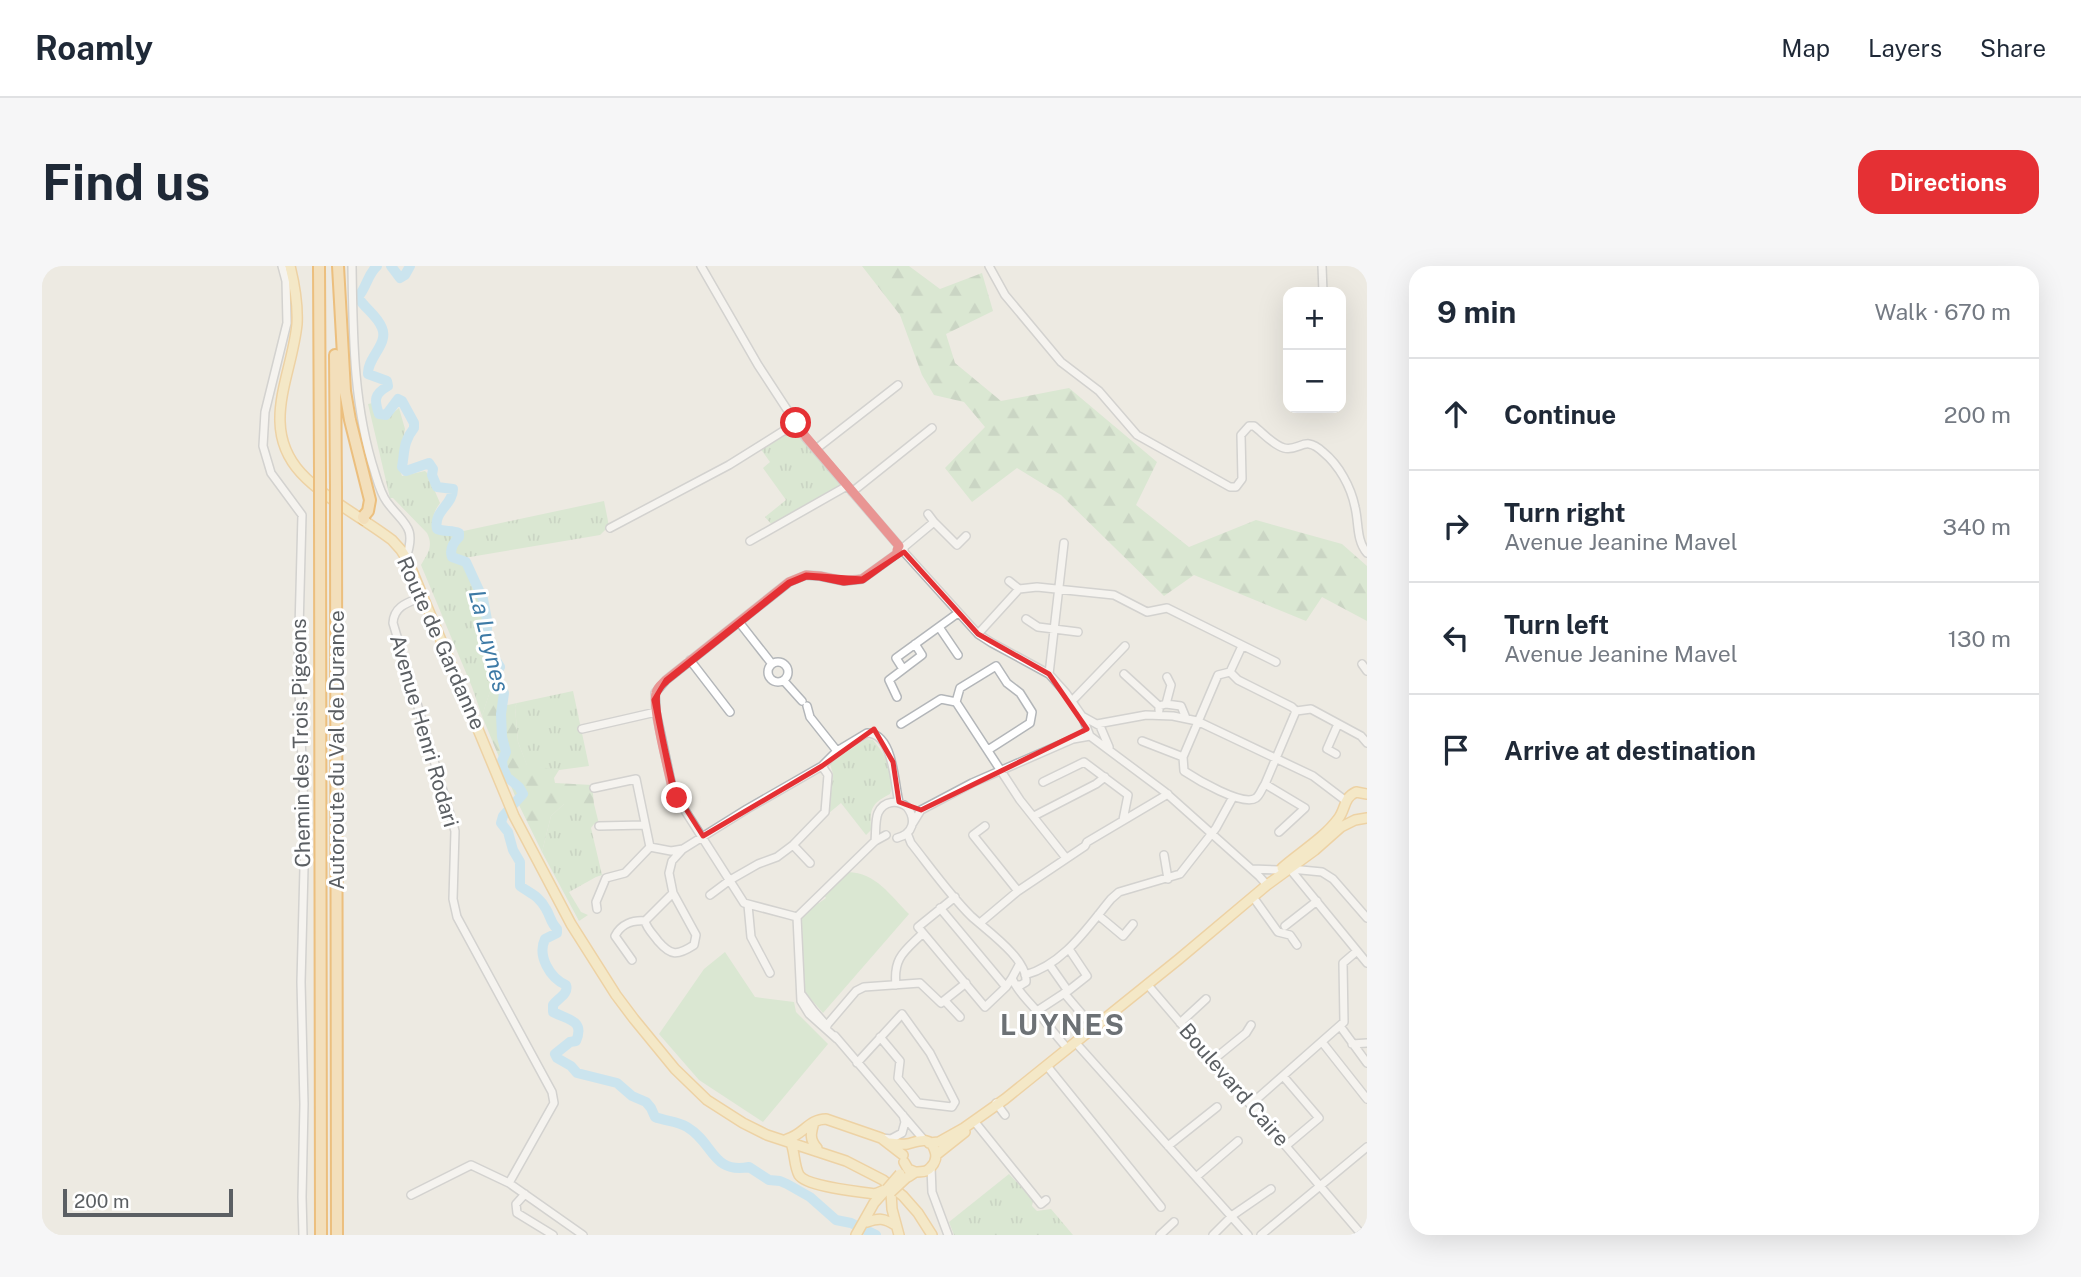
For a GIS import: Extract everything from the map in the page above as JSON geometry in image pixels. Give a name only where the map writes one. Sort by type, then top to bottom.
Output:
[{"type":"highway","name":"Autoroute du Val de Durance","points":[[318,266],[321,1235]]},
{"type":"highway","points":[[336,266],[342,370],[349,420],[370,500],[368,511],[361,515]]},
{"type":"highway","name":"Autoroute du Val de Durance","points":[[336,266],[337,1235]]},
{"type":"main road","name":"Route de Gardanne","points":[[290,266],[297,297],[297,316],[280,406],[279,426],[286,452],[302,474],[397,544],[406,558],[514,816],[551,890],[597,965],[635,1018],[693,1083],[720,1105],[743,1120],[789,1141],[847,1157],[885,1177],[921,1210],[933,1234]]},
{"type":"main road","points":[[1285,870],[1333,825],[1342,815],[1345,804],[1363,793]]},
{"type":"main road","points":[[1345,804],[1348,815],[1355,820]]},
{"type":"main road","points":[[858,1235],[865,1220],[903,1176],[931,1167],[936,1155],[974,1122],[1047,1066],[1285,870],[1341,828],[1355,820],[1367,818]]},
{"type":"main road","points":[[889,1191],[876,1194],[811,1183],[802,1179],[789,1141],[814,1122],[826,1119],[884,1140],[909,1143],[915,1140],[939,1142],[974,1122]]},
{"type":"main road","points":[[797,1168],[804,1158],[817,1149],[810,1136],[814,1122]]},
{"type":"main road","points":[[884,1140],[908,1168],[917,1172]]},
{"type":"main road","points":[[927,1142],[936,1155]]},
{"type":"main road","points":[[903,1176],[903,1159],[909,1143]]},
{"type":"main road","points":[[856,1191],[863,1198],[865,1220]]},
{"type":"main road","points":[[889,1191],[899,1235]]},
{"type":"main road","points":[[865,1220],[885,1219],[895,1225]]},
{"type":"street","name":"Chemin des Trois Pigeons","points":[[282,266],[286,281],[287,323],[265,412],[263,446],[271,473],[302,515],[298,667],[305,830],[301,982],[303,1235]]},
{"type":"street","points":[[352,266],[354,342],[361,418],[383,496],[410,531],[411,542],[406,558]]},
{"type":"street","points":[[701,266],[758,365],[796,423],[901,550],[958,613],[978,634],[1049,674],[1072,701],[1090,734],[1168,794],[1267,885]]},
{"type":"street","points":[[989,266],[1005,295],[1061,362],[1099,391],[1137,435],[1230,487],[1236,487],[1242,479],[1241,435],[1249,426],[1254,426],[1279,446],[1289,449],[1312,443],[1337,467],[1347,486],[1355,504],[1360,542],[1367,553]]},
{"type":"street","points":[[1322,266],[1323,287]]},
{"type":"street","points":[[816,449],[898,385]]},
{"type":"street","points":[[610,528],[729,465],[796,423]]},
{"type":"street","points":[[750,541],[850,489],[932,428]]},
{"type":"street","points":[[928,514],[957,545],[967,536]]},
{"type":"street","points":[[797,917],[748,905],[740,898],[677,798],[672,787],[656,712],[654,700],[658,688],[789,582],[806,575],[844,581],[862,579],[934,522]]},
{"type":"street","points":[[1049,674],[1064,543]]},
{"type":"street","points":[[1009,580],[1019,589]]},
{"type":"street","points":[[978,634],[1019,589],[1031,586],[1114,595],[1147,612],[1167,608],[1276,662]]},
{"type":"street","name":"Avenue Henri Rodari","points":[[424,596],[400,607],[393,623],[455,831],[453,899],[457,918],[552,1092],[554,1103],[509,1183]]},
{"type":"street","points":[[903,669],[896,658],[958,613]]},
{"type":"street","points":[[1026,619],[1038,626],[1078,632]]},
{"type":"street","points":[[739,622],[772,664]]},
{"type":"street","points":[[939,627],[958,655]]},
{"type":"street","points":[[897,697],[889,680],[922,655],[915,644]]},
{"type":"street","points":[[1072,701],[1125,646]]},
{"type":"street","points":[[1230,672],[1242,646]]},
{"type":"street","points":[[690,660],[730,712]]},
{"type":"street","points":[[780,662],[787,667],[788,675],[784,681],[776,683],[770,679],[767,671],[772,664],[780,662]]},
{"type":"street","points":[[956,702],[960,688],[996,666],[1007,682],[1020,693],[1032,712],[1030,723],[988,750]]},
{"type":"street","points":[[1230,672],[1238,680],[1292,706],[1296,711]]},
{"type":"street","points":[[1230,672],[1218,675],[1183,757],[1184,771],[1233,797],[1254,799],[1265,784],[1296,711]]},
{"type":"street","points":[[1124,674],[1161,708],[1197,721],[1339,791],[1363,793]]},
{"type":"street","points":[[1161,708],[1171,685],[1167,677]]},
{"type":"street","points":[[784,681],[837,751]]},
{"type":"street","points":[[901,723],[941,699],[956,702],[1020,800],[1066,858]]},
{"type":"street","points":[[1090,734],[1088,725],[1098,726],[1161,708],[1181,705],[1185,718]]},
{"type":"street","points":[[1296,711],[1311,709],[1361,736],[1367,743]]},
{"type":"street","points":[[582,729],[656,712]]},
{"type":"street","points":[[1082,716],[1098,726],[1109,748]]},
{"type":"street","points":[[1336,754],[1327,749],[1338,724]]},
{"type":"street","points":[[890,802],[899,802],[910,809],[921,810],[1073,738],[1090,734],[1098,726]]},
{"type":"street","points":[[646,921],[647,927],[667,951],[679,953],[694,946],[696,935],[673,893],[669,867],[683,849],[822,766],[837,751],[867,733],[876,734],[893,762],[899,802]]},
{"type":"street","points":[[1142,741],[1183,757]]},
{"type":"street","points":[[1044,782],[1084,762],[1128,795],[1123,820]]},
{"type":"street","points":[[710,895],[758,864],[777,857],[793,845],[825,812],[828,775],[822,766]]},
{"type":"street","points":[[1034,816],[1105,777]]},
{"type":"street","points":[[594,788],[636,779],[650,847]]},
{"type":"street","points":[[1265,784],[1306,808],[1279,832]]},
{"type":"street","points":[[1328,786],[1345,804]]},
{"type":"street","points":[[875,841],[878,813],[890,802],[896,790]]},
{"type":"street","points":[[980,923],[1018,891],[1085,846],[1087,842],[1168,794]]},
{"type":"street","points":[[955,897],[918,927],[985,1007],[1020,977],[1049,964],[1069,949],[1119,892],[1180,874],[1212,834],[1233,797]]},
{"type":"street","points":[[910,809],[913,823]]},
{"type":"street","points":[[897,838],[908,833],[921,810]]},
{"type":"street","points":[[598,826],[645,825]]},
{"type":"street","points":[[877,825],[886,835],[911,843]]},
{"type":"street","points":[[985,826],[973,835],[1018,891]]},
{"type":"street","points":[[908,833],[911,843],[971,916],[1007,948],[1020,977],[1017,991],[1168,1146],[1248,1235]]},
{"type":"street","points":[[837,1039],[818,1023],[800,1001],[797,917],[875,841],[886,835]]},
{"type":"street","points":[[793,845],[810,863]]},
{"type":"street","points":[[650,847],[683,849]]},
{"type":"street","points":[[597,909],[596,902],[606,878],[625,873],[650,847]]},
{"type":"street","points":[[1164,855],[1168,879]]},
{"type":"street","points":[[1252,869],[1322,872],[1333,879],[1367,918]]},
{"type":"street","points":[[1285,870],[1317,901],[1367,962]]},
{"type":"street","points":[[646,921],[673,893]]},
{"type":"street","points":[[1253,897],[1278,932],[1290,935],[1297,945]]},
{"type":"street","points":[[1285,926],[1317,901]]},
{"type":"street","points":[[748,905],[751,937],[770,973]]},
{"type":"street","points":[[940,908],[1006,987]]},
{"type":"street","points":[[1098,915],[1123,936],[1133,924]]},
{"type":"street","points":[[632,960],[615,936],[616,932],[633,920],[646,921]]},
{"type":"street","points":[[896,985],[897,961],[923,933]]},
{"type":"street","points":[[1038,1013],[1087,976],[1069,949]]},
{"type":"street","points":[[1251,1104],[1344,1022],[1343,963],[1357,951]]},
{"type":"street","points":[[1049,964],[1093,1027]]},
{"type":"street","points":[[827,1025],[856,991],[864,987],[920,983],[941,1003],[966,983]]},
{"type":"street","name":"Boulevard Caire","points":[[1147,984],[1363,1235]]},
{"type":"street","points":[[800,991],[857,1063],[927,1142]]},
{"type":"street","points":[[1180,1023],[1206,999]]},
{"type":"street","points":[[945,1001],[960,1017]]},
{"type":"street","points":[[857,1063],[880,1037],[902,1013],[930,1053],[955,1102],[952,1107],[918,1103],[898,1078],[900,1061],[880,1037]]},
{"type":"street","points":[[1213,1060],[1251,1025]]},
{"type":"street","points":[[1340,1027],[1367,1063]]},
{"type":"street","points":[[1322,1042],[1367,1099]]},
{"type":"street","points":[[1352,1044],[1367,1043]]},
{"type":"street","points":[[1047,1066],[1161,1207]]},
{"type":"street","points":[[1283,1076],[1319,1118],[1287,1145]]},
{"type":"street","points":[[1000,1103],[1005,1115]]},
{"type":"street","points":[[1168,1146],[1217,1107]]},
{"type":"street","points":[[884,1140],[901,1133],[905,1122],[903,1114]]},
{"type":"street","points":[[909,1122],[912,1128],[909,1143]]},
{"type":"street","points":[[974,1122],[1041,1204],[1046,1200]]},
{"type":"street","points":[[1196,1177],[1238,1140]]},
{"type":"street","points":[[1261,1235],[1364,1150],[1367,1160]]},
{"type":"street","points":[[411,1195],[471,1165],[509,1183],[583,1235]]},
{"type":"street","points":[[931,1167],[932,1192]]},
{"type":"street","points":[[917,1172],[932,1192],[948,1235]]},
{"type":"street","points":[[1213,1235],[1232,1217],[1271,1189]]},
{"type":"street","points":[[525,1194],[516,1204],[517,1213],[553,1235]]},
{"type":"street","points":[[1160,1235],[1174,1222]]},
{"type":"highlighted area","points":[[904,552],[978,634],[1049,674],[1087,729],[921,810],[899,802],[893,762],[874,729],[822,766],[703,836],[672,787],[654,700],[666,680],[789,582],[806,575],[862,579]]},
{"type":"green space","points":[[862,266],[909,266],[940,289],[982,273],[993,311],[946,334],[955,363],[1001,401],[1069,388],[1157,462],[1136,505],[1189,547],[1256,520],[1342,544],[1367,566],[1367,621],[1322,597],[1306,621],[1194,575],[1164,596],[1061,495],[1017,468],[972,502],[945,468],[985,427],[964,402],[934,395],[922,375],[900,315]]},
{"type":"green space","points":[[373,403],[377,414],[386,419],[399,408],[405,429],[398,465],[402,476],[425,471],[427,473],[440,503],[434,515],[434,529],[440,533],[457,534],[450,556],[464,563],[482,598],[487,646],[498,667],[482,716],[421,565],[430,546],[427,533],[390,498],[368,404]]},
{"type":"green space","points":[[795,429],[842,484],[773,526],[765,517],[786,500],[763,468],[770,462],[760,448]]},
{"type":"green space","points":[[604,501],[609,526],[600,535],[464,558],[453,556],[459,532]]},
{"type":"green space","points":[[500,670],[503,706],[517,703],[515,707],[518,742],[527,765],[559,770],[554,778],[555,783],[592,785],[594,804],[564,804],[551,816],[542,852],[518,803],[482,716],[496,672]]},
{"type":"green space","points":[[573,691],[589,766],[559,770],[527,766],[518,742],[515,707],[517,703]]},
{"type":"green space","points":[[867,739],[873,740],[889,765],[892,786],[890,794],[878,801],[873,808],[871,830],[866,835],[841,803],[829,813],[833,774],[830,764]]},
{"type":"green space","points":[[564,804],[594,804],[599,824],[594,824],[591,828],[602,875],[569,892],[581,912],[588,915],[579,921],[542,852],[551,816]]},
{"type":"green space","points":[[848,872],[867,876],[875,881],[909,914],[823,1013],[803,990],[802,916],[816,902],[826,898],[824,895]]},
{"type":"green space","points":[[725,952],[755,997],[794,1002],[796,1012],[828,1044],[763,1122],[699,1080],[659,1034],[704,969]]},
{"type":"green space","points":[[1009,1174],[1033,1199],[1032,1206],[1037,1211],[1051,1209],[1073,1235],[954,1235],[949,1222]]},
{"type":"waterway","name":"La Luynes","points":[[377,266],[358,297],[377,319],[383,334],[383,340],[368,374],[387,381],[388,386],[376,398],[379,414],[386,415],[398,399],[402,401],[414,423],[406,442],[402,467],[406,471],[429,463],[437,487],[453,489],[438,517],[437,529],[459,533],[452,548],[452,557],[466,562],[483,599],[487,620],[487,646],[500,667],[498,679],[504,693],[501,714],[506,752],[502,761],[503,768],[507,777],[523,794],[503,816],[501,823],[508,832],[520,862],[520,886],[541,901],[557,929],[557,933],[545,939],[543,946],[546,966],[567,988],[553,1005],[553,1012],[574,1022],[578,1029],[576,1041],[570,1042],[555,1054],[557,1058],[577,1073],[617,1083],[632,1096],[646,1102],[655,1117],[687,1127],[720,1162],[737,1168],[749,1167],[769,1180],[787,1184],[810,1197],[836,1220],[851,1223],[876,1235]]},
{"type":"waterway","name":"La Luynes","points":[[391,266],[400,278],[410,266]]},
{"type":"district","name":"LUYNES","points":[[1063,1025]]},
{"type":"route","points":[[677,798],[672,787],[656,712],[654,700],[658,688],[789,582],[806,575],[844,581],[862,579],[898,553],[899,546],[796,423]]}]
